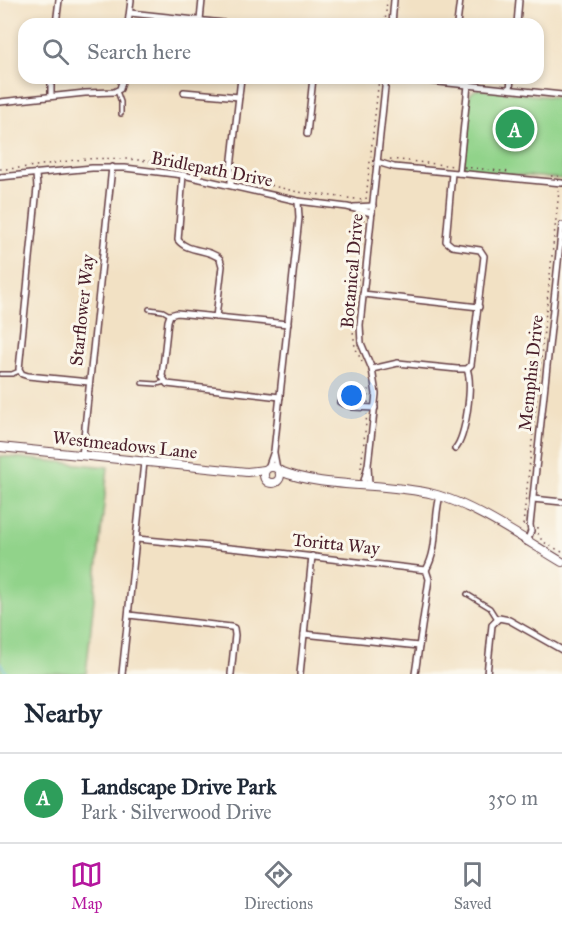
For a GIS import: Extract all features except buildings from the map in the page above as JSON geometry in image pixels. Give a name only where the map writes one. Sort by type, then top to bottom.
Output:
[{"type":"street","points":[[57,18],[59,0]]},
{"type":"street","points":[[129,18],[131,0]]},
{"type":"street","points":[[200,18],[202,0]]},
{"type":"street","points":[[392,18],[394,0]]},
{"type":"street","points":[[458,18],[460,0]]},
{"type":"street","points":[[518,18],[519,0]]},
{"type":"street","points":[[130,13],[180,18]]},
{"type":"street","points":[[51,84],[51,96]]},
{"type":"street","points":[[0,102],[117,91],[122,84]]},
{"type":"street","points":[[229,185],[240,84]]},
{"type":"street","points":[[307,134],[312,84]]},
{"type":"street","name":"Botanical Drive","points":[[366,485],[375,408],[375,388],[372,369],[361,343],[360,334],[385,84]]},
{"type":"street","points":[[464,84],[562,95]]},
{"type":"street","points":[[510,84],[510,89]]},
{"type":"street","points":[[455,449],[462,440],[464,429],[470,381],[467,369],[472,362],[484,254],[477,249],[452,246],[446,241],[468,85]]},
{"type":"street","points":[[184,92],[239,98]]},
{"type":"street","points":[[377,165],[559,183]]},
{"type":"street","name":"Bridlepath Drive","points":[[0,177],[112,167],[183,175],[301,202],[373,209]]},
{"type":"street","name":"Starflower Way","points":[[82,456],[112,167]]},
{"type":"street","points":[[36,174],[37,188],[18,365],[20,371],[28,376],[89,382]]},
{"type":"street","points":[[183,175],[178,240],[184,246],[214,254],[220,259],[222,266],[216,316]]},
{"type":"street","points":[[301,202],[274,452],[264,479],[271,484],[299,478],[417,490],[440,496],[462,504],[562,562]]},
{"type":"street","name":"Memphis Drive","points":[[525,540],[530,525],[561,253],[562,225]]},
{"type":"street","points":[[363,294],[479,306]]},
{"type":"street","points":[[280,397],[171,385],[165,382],[162,376],[168,321],[170,315],[177,312],[288,324]]},
{"type":"street","points":[[372,369],[398,363],[467,369]]},
{"type":"street","points":[[340,402],[353,407],[375,408]]},
{"type":"street","name":"Westmeadows Lane","points":[[0,447],[247,472],[267,469]]},
{"type":"street","points":[[274,452],[280,476],[278,481]]},
{"type":"street","points":[[122,674],[144,462]]},
{"type":"street","points":[[267,469],[273,467],[299,478]]},
{"type":"street","name":"Westmeadows Lane","points":[[247,472],[264,479]]},
{"type":"street","points":[[415,674],[429,579],[426,570],[431,560],[440,496]]},
{"type":"street","points":[[533,499],[562,502]]},
{"type":"street","name":"Toritta Way","points":[[137,539],[426,570]]},
{"type":"street","points":[[300,674],[312,556]]},
{"type":"street","points":[[129,615],[231,627],[235,632],[231,674]]},
{"type":"street","points":[[487,674],[492,628],[497,619],[509,620],[562,650]]},
{"type":"street","points":[[304,634],[419,646]]},
{"type":"lane","points":[[117,91],[121,102],[121,114]]},
{"type":"lane","points":[[149,309],[163,311],[170,315]]},
{"type":"lane","points":[[0,374],[20,371]]},
{"type":"lane","points":[[142,383],[165,382]]},
{"type":"lane","points":[[467,594],[490,608],[497,619]]},
{"type":"path","points":[[386,18],[387,0]]},
{"type":"path","points":[[523,525],[559,191],[555,191],[559,183],[556,176]]},
{"type":"path","points":[[519,528],[523,525],[530,525]]},
{"type":"path","points":[[538,526],[539,539],[562,552]]},
{"type":"green space","points":[[478,89],[562,98],[562,179],[465,169],[462,162],[466,149],[469,96]]},
{"type":"green space","points":[[0,456],[108,467],[86,674],[0,674]]},
{"type":"waterway","points":[[0,662],[7,674]]},
{"type":"place","name":"Landscape Drive Park","points":[[515,129]]}]
